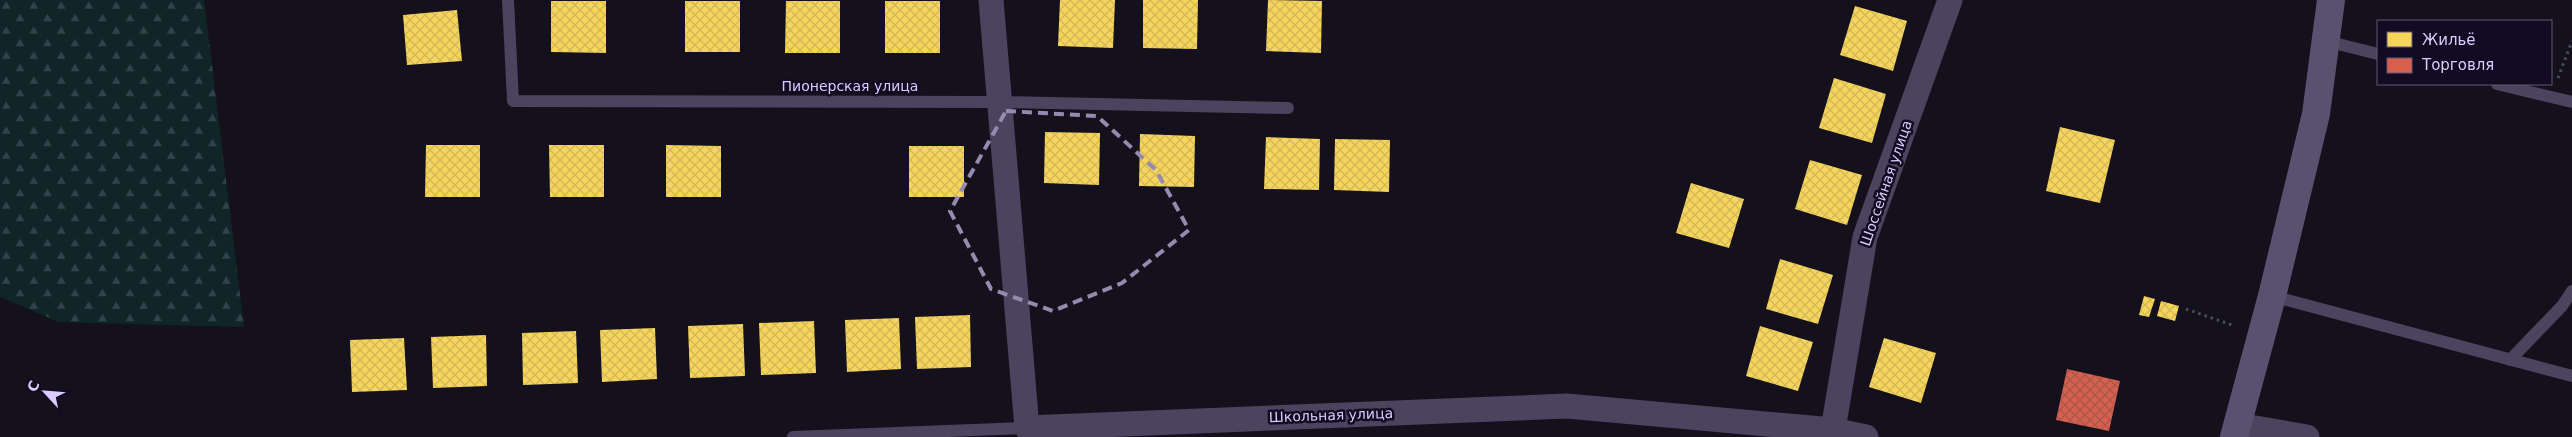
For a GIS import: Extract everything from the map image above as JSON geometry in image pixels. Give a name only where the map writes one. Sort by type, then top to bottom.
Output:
[{"type":"main road","points":[[2236,431],[2272,296],[2316,114],[2331,0]]},
{"type":"street","points":[[991,0],[1027,428]]},
{"type":"street","name":"Шоссейная улица","points":[[1834,430],[1865,237],[1950,0]]},
{"type":"street","name":"Школьная улица","points":[[1027,428],[1567,406],[1834,430],[1866,437]]},
{"type":"street","points":[[2236,431],[2307,437]]},
{"type":"lane","name":"Пионерская улица","points":[[508,0],[513,101],[999,102],[1288,108]]},
{"type":"lane","points":[[2326,41],[2377,54]]},
{"type":"lane","points":[[2501,85],[2572,102]]},
{"type":"lane","points":[[2510,360],[2562,306],[2572,291]]},
{"type":"lane","points":[[2272,296],[2572,376]]},
{"type":"lane","name":"Школьная улица","points":[[793,437],[1027,428]]},
{"type":"path","points":[[2550,97],[2572,41]]},
{"type":"path","points":[[2186,309],[2262,335]]},
{"type":"highlighted area","points":[[1006,111],[1097,116],[1156,170],[1189,230],[1122,283],[1053,311],[991,289],[950,211]]},
{"type":"green space","points":[[0,0],[204,0],[244,327],[59,322],[0,297]]},
{"type":"building: Жильё","points":[[1060,0],[1115,0],[1113,48],[1058,46]]},
{"type":"building: Жильё","points":[[1143,0],[1198,0],[1197,49],[1143,48]]},
{"type":"building: Жильё","points":[[1268,0],[1322,1],[1321,53],[1266,51]]},
{"type":"building: Жильё","points":[[551,1],[606,1],[606,53],[551,52]]},
{"type":"building: Жильё","points":[[685,1],[740,1],[740,52],[685,52]]},
{"type":"building: Жильё","points":[[786,1],[840,1],[840,53],[785,53]]},
{"type":"building: Жильё","points":[[885,1],[940,1],[940,53],[885,53]]},
{"type":"building: Жильё","points":[[1855,6],[1907,21],[1893,71],[1840,55]]},
{"type":"building: Жильё","points":[[457,10],[462,61],[407,65],[403,15]]},
{"type":"building: Жильё","points":[[1834,78],[1886,94],[1872,143],[1819,128]]},
{"type":"building: Жильё","points":[[2060,127],[2115,140],[2100,203],[2046,191]]},
{"type":"building: Жильё","points":[[1045,132],[1100,133],[1099,185],[1044,183]]},
{"type":"building: Жильё","points":[[1140,134],[1195,136],[1194,187],[1139,186]]},
{"type":"building: Жильё","points":[[1266,137],[1320,139],[1319,190],[1264,189]]},
{"type":"building: Жильё","points":[[1335,139],[1390,140],[1389,192],[1334,190]]},
{"type":"building: Жильё","points":[[426,145],[480,145],[480,197],[425,197]]},
{"type":"building: Жильё","points":[[549,145],[604,145],[604,197],[550,197]]},
{"type":"building: Жильё","points":[[666,145],[721,146],[721,197],[666,197]]},
{"type":"building: Жильё","points":[[909,146],[964,146],[964,197],[909,197]]},
{"type":"building: Жильё","points":[[1810,160],[1862,175],[1847,225],[1795,209]]},
{"type":"building: Жильё","points":[[1691,183],[1744,199],[1729,248],[1676,233]]},
{"type":"building: Жильё","points":[[1780,259],[1833,275],[1818,324],[1766,309]]},
{"type":"building: Жильё","points":[[2144,296],[2155,299],[2149,317],[2139,315]]},
{"type":"building: Жильё","points":[[2161,301],[2179,306],[2175,321],[2157,316]]},
{"type":"building: Жильё","points":[[970,315],[971,367],[917,369],[915,317]]},
{"type":"building: Жильё","points":[[899,318],[901,369],[847,372],[845,320]]},
{"type":"building: Жильё","points":[[814,321],[816,373],[761,375],[759,323]]},
{"type":"building: Жильё","points":[[743,324],[745,376],[690,378],[688,326]]},
{"type":"building: Жильё","points":[[1760,326],[1813,342],[1798,391],[1746,376]]},
{"type":"building: Жильё","points":[[655,328],[657,379],[602,382],[600,330]]},
{"type":"building: Жильё","points":[[576,331],[578,383],[523,385],[522,333]]},
{"type":"building: Жильё","points":[[486,335],[487,386],[433,388],[431,337]]},
{"type":"building: Жильё","points":[[404,338],[407,390],[352,392],[350,340]]},
{"type":"building: Жильё","points":[[1884,338],[1936,353],[1921,403],[1869,387]]},
{"type":"building: Торговля","points":[[2067,369],[2120,381],[2109,431],[2056,420]]}]
